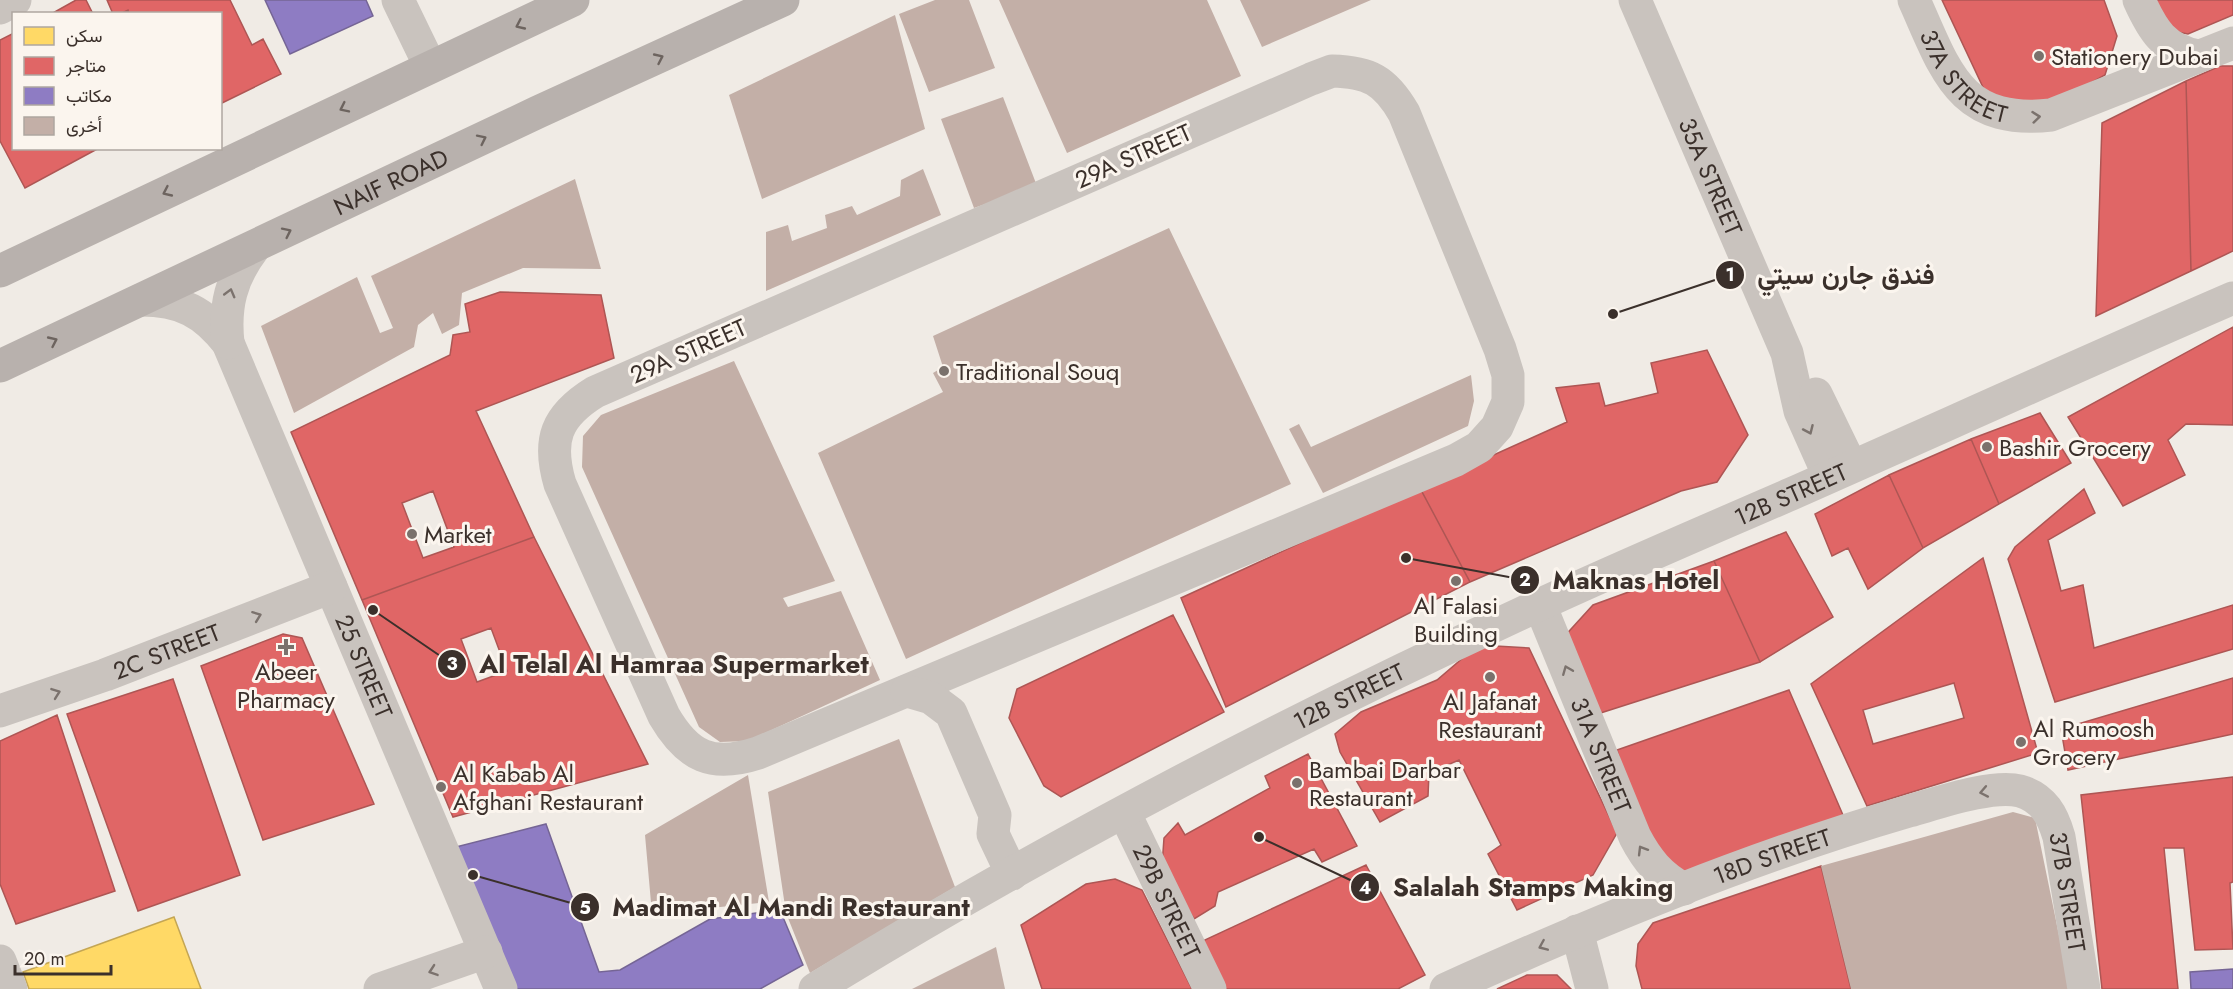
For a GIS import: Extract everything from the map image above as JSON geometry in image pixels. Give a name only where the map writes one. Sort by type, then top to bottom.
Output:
[{"type":"main road","points":[[0,271],[573,0]]},
{"type":"main road","name":"NAIF ROAD","points":[[0,366],[538,112],[783,0]]},
{"type":"main road","points":[[0,296],[35,277],[88,230]]},
{"type":"street","points":[[0,8],[15,0]]},
{"type":"street","points":[[398,0],[430,66]]},
{"type":"street","name":"35A STREET","points":[[1635,0],[1787,354],[1800,411],[1840,471]]},
{"type":"street","name":"37A STREET","points":[[1914,0],[1943,63],[1957,85],[1976,102],[1999,114],[2025,118],[2051,115],[2233,43]]},
{"type":"street","points":[[2145,13],[2161,38],[2174,47],[2198,56]]},
{"type":"street","points":[[2136,81],[2148,54],[2145,13]]},
{"type":"street","name":"29A STREET","points":[[1332,71],[1354,72],[1376,79],[1393,93],[1404,112],[1500,349],[1508,375],[1508,402],[1497,427],[1479,447],[1455,460],[966,666],[737,760],[714,759],[693,751],[676,736],[664,716],[560,484],[554,463],[554,441],[562,420],[576,404],[595,392],[1311,79],[1332,71]]},
{"type":"street","name":"25 STREET","points":[[228,344],[226,323],[230,292],[242,264],[254,248]]},
{"type":"street","name":"12B STREET","points":[[815,989],[1124,812],[1305,718],[1540,604],[2233,298]]},
{"type":"street","name":"25 STREET","points":[[141,300],[162,300],[182,305],[200,314],[216,327],[228,344],[501,989]]},
{"type":"street","name":"2C STREET","points":[[0,711],[105,675],[331,586]]},
{"type":"street","name":"31A STREET","points":[[1540,604],[1635,837],[1654,868],[1668,880],[1684,889]]},
{"type":"street","points":[[951,713],[960,677],[966,666]]},
{"type":"street","points":[[907,691],[931,698],[951,713],[995,815],[993,834],[1021,869]]},
{"type":"street","name":"18D STREET","points":[[1446,989],[1577,931],[1806,843],[1857,826],[1980,792],[2001,789],[2021,791],[2040,800]]},
{"type":"street","name":"37B STREET","points":[[2040,800],[2054,817],[2059,837],[2084,989]]},
{"type":"street","name":"29B STREET","points":[[1124,812],[1210,989]]},
{"type":"street","points":[[1577,931],[1592,989]]},
{"type":"street","points":[[380,989],[486,952]]},
{"type":"street","points":[[0,961],[11,989]]},
{"type":"building: سكن","points":[[174,917],[201,989],[29,989],[23,972]]},
{"type":"building: متاجر","points":[[76,0],[86,0],[92,12],[55,12]]},
{"type":"building: متاجر","points":[[107,0],[230,0],[252,45],[263,39],[281,74],[222,103],[222,12],[128,12],[128,10],[112,12]]},
{"type":"building: متاجر","name":"Stationery Dubai","points":[[1942,0],[2104,0],[2117,36],[2105,75],[2050,106],[1989,100]]},
{"type":"building: متاجر","points":[[2145,0],[2233,0],[2233,15],[2188,34],[2161,29]]},
{"type":"building: متاجر","points":[[12,34],[12,150],[95,150],[25,188],[0,141],[0,40]]},
{"type":"building: متاجر","points":[[2220,66],[2233,66],[2233,251],[2191,271],[2186,81]]},
{"type":"building: متاجر","points":[[2186,81],[2191,271],[2096,316],[2102,123]]},
{"type":"building: متاجر","points":[[500,292],[601,295],[614,358],[476,411],[534,537],[362,600],[291,432],[450,355],[453,335],[470,332],[465,304]],"holes":[[[433,491],[454,547],[423,558],[402,503]]]},
{"type":"building: متاجر","points":[[2233,327],[2233,425],[2186,424],[2168,440],[2185,475],[2123,506],[2068,417]]},
{"type":"building: متاجر","points":[[1707,350],[1748,435],[1717,482],[1681,491],[1470,582],[1420,488],[1567,422],[1556,388],[1599,383],[1605,406],[1658,393],[1651,363]]},
{"type":"building: متاجر","points":[[2040,413],[2071,463],[1999,504],[1971,439]]},
{"type":"building: متاجر","points":[[1971,439],[1999,504],[1923,548],[1889,475]]},
{"type":"building: متاجر","points":[[1889,475],[1923,548],[1868,589],[1848,548],[1832,556],[1815,514]]},
{"type":"building: متاجر","points":[[1420,488],[1470,582],[1226,707],[1181,598]]},
{"type":"building: متاجر","points":[[2084,489],[2095,513],[2048,540],[2061,591],[2083,585],[2094,648],[2233,605],[2233,649],[2055,702],[2008,559],[2015,547]]},
{"type":"building: متاجر","points":[[1786,532],[1833,617],[1760,662],[1714,561]]},
{"type":"building: متاجر","points":[[534,537],[648,764],[453,817],[362,600]],"holes":[[[491,628],[507,671],[477,682],[461,639]]]},
{"type":"building: متاجر","points":[[1983,558],[2038,753],[1867,806],[1811,684]],"holes":[[[1954,683],[1964,718],[1873,744],[1863,710]]]},
{"type":"building: متاجر","points":[[1714,561],[1760,662],[1588,717],[1562,639],[1593,605]]},
{"type":"building: متاجر","points":[[1173,615],[1224,712],[1061,797],[1044,786],[1009,718],[1017,689]]},
{"type":"building: متاجر","points":[[283,634],[302,638],[374,804],[263,840],[201,666]]},
{"type":"building: متاجر","points":[[1478,645],[1529,648],[1617,833],[1593,875],[1517,910],[1488,854],[1501,845],[1459,760],[1429,773],[1428,796],[1380,822],[1340,752],[1335,734],[1361,712],[1437,680]]},
{"type":"building: متاجر","points":[[2233,678],[2233,734],[2068,770],[2061,729]]},
{"type":"building: متاجر","points":[[173,679],[240,875],[138,911],[67,714]]},
{"type":"building: متاجر","points":[[1789,690],[1846,822],[1690,883],[1644,841],[1617,750]]},
{"type":"building: متاجر","points":[[57,715],[115,891],[16,924],[0,884],[0,741]]},
{"type":"building: متاجر","points":[[1308,754],[1357,846],[1322,862],[1314,849],[1218,892],[1215,906],[1194,919],[1162,866],[1164,838],[1178,823],[1185,835],[1270,788],[1265,776]]},
{"type":"building: متاجر","points":[[2233,777],[2233,882],[2230,883],[2233,949],[2195,950],[2184,848],[2164,848],[2178,989],[2102,989],[2081,795]]},
{"type":"building: متاجر","points":[[1366,865],[1425,975],[1398,989],[1216,989],[1194,945]]},
{"type":"building: متاجر","points":[[1821,866],[1851,989],[1642,989],[1636,966],[1638,944],[1653,923]]},
{"type":"building: متاجر","points":[[1115,879],[1142,890],[1192,989],[1042,989],[1021,925],[1086,884]]},
{"type":"building: متاجر","points":[[1527,975],[1557,975],[1571,989],[1497,989]]},
{"type":"building: مكاتب","points":[[265,0],[366,0],[373,16],[290,54]]},
{"type":"building: مكاتب","points":[[546,824],[599,972],[620,970],[710,919],[780,910],[803,965],[760,989],[508,989],[452,848]]},
{"type":"building: مكاتب","points":[[2233,969],[2233,989],[2191,989],[2190,972]]},
{"type":"building: أخرى","points":[[935,0],[969,0],[995,68],[929,92],[899,14]]},
{"type":"building: أخرى","points":[[999,0],[1207,0],[1241,76],[1067,153]]},
{"type":"building: أخرى","points":[[1240,0],[1371,0],[1262,47]]},
{"type":"building: أخرى","points":[[895,15],[925,129],[762,199],[729,95]]},
{"type":"building: أخرى","points":[[1003,97],[1037,186],[974,208],[941,119]]},
{"type":"building: أخرى","points":[[923,169],[941,215],[766,291],[766,232],[788,225],[792,241],[827,228],[825,215],[852,206],[857,215],[900,196],[901,180]]},
{"type":"building: أخرى","points":[[575,179],[601,269],[523,268],[462,293],[459,325],[442,334],[433,313],[418,325],[414,347],[294,413],[261,326],[357,277],[380,333],[393,328],[371,276]]},
{"type":"building: أخرى","points":[[1169,228],[1291,484],[906,659],[818,453],[943,392],[933,373],[943,367],[933,336]]},
{"type":"building: أخرى","points":[[734,361],[835,581],[783,598],[788,607],[841,591],[880,680],[748,741],[720,742],[699,727],[582,467],[583,436],[601,415]]},
{"type":"building: أخرى","points":[[1471,375],[1474,401],[1468,426],[1323,493],[1289,429],[1299,424],[1311,447]]},
{"type":"building: أخرى","points":[[899,739],[955,887],[810,973],[786,913],[768,792]]},
{"type":"building: أخرى","points":[[748,775],[769,902],[652,914],[645,835]]},
{"type":"building: أخرى","points":[[2013,812],[2035,818],[2070,989],[1851,989],[1821,866]]},
{"type":"building: أخرى","points":[[996,947],[1005,989],[912,989]]},
{"type":"place","name":"Stationery Dubai","points":[[2039,56]]},
{"type":"place","name":"فندق جارن سيتي","points":[[1613,314]]},
{"type":"place","name":"Traditional Souq","points":[[944,371]]},
{"type":"place","name":"Bashir Grocery","points":[[1987,447]]},
{"type":"place","name":"Market","points":[[412,534]]},
{"type":"place","name":"Maknas Hotel","points":[[1406,558]]},
{"type":"place","name":"Al Falasi Building","points":[[1456,581]]},
{"type":"place","name":"Al Telal Al Hamraa Supermarket","points":[[373,610]]},
{"type":"place","name":"Abeer Pharmacy","points":[[286,647]]},
{"type":"place","name":"Al Jafanat Restaurant","points":[[1490,677]]},
{"type":"place","name":"Al Rumoosh Grocery","points":[[2021,742]]},
{"type":"place","name":"Bambai Darbar Restaurant","points":[[1297,783]]},
{"type":"place","name":"Al Kabab Al Afghani Restaurant","points":[[441,787]]},
{"type":"place","name":"Salalah Stamps Making","points":[[1259,837]]},
{"type":"place","name":"Madimat Al Mandi Restaurant","points":[[473,875]]}]
